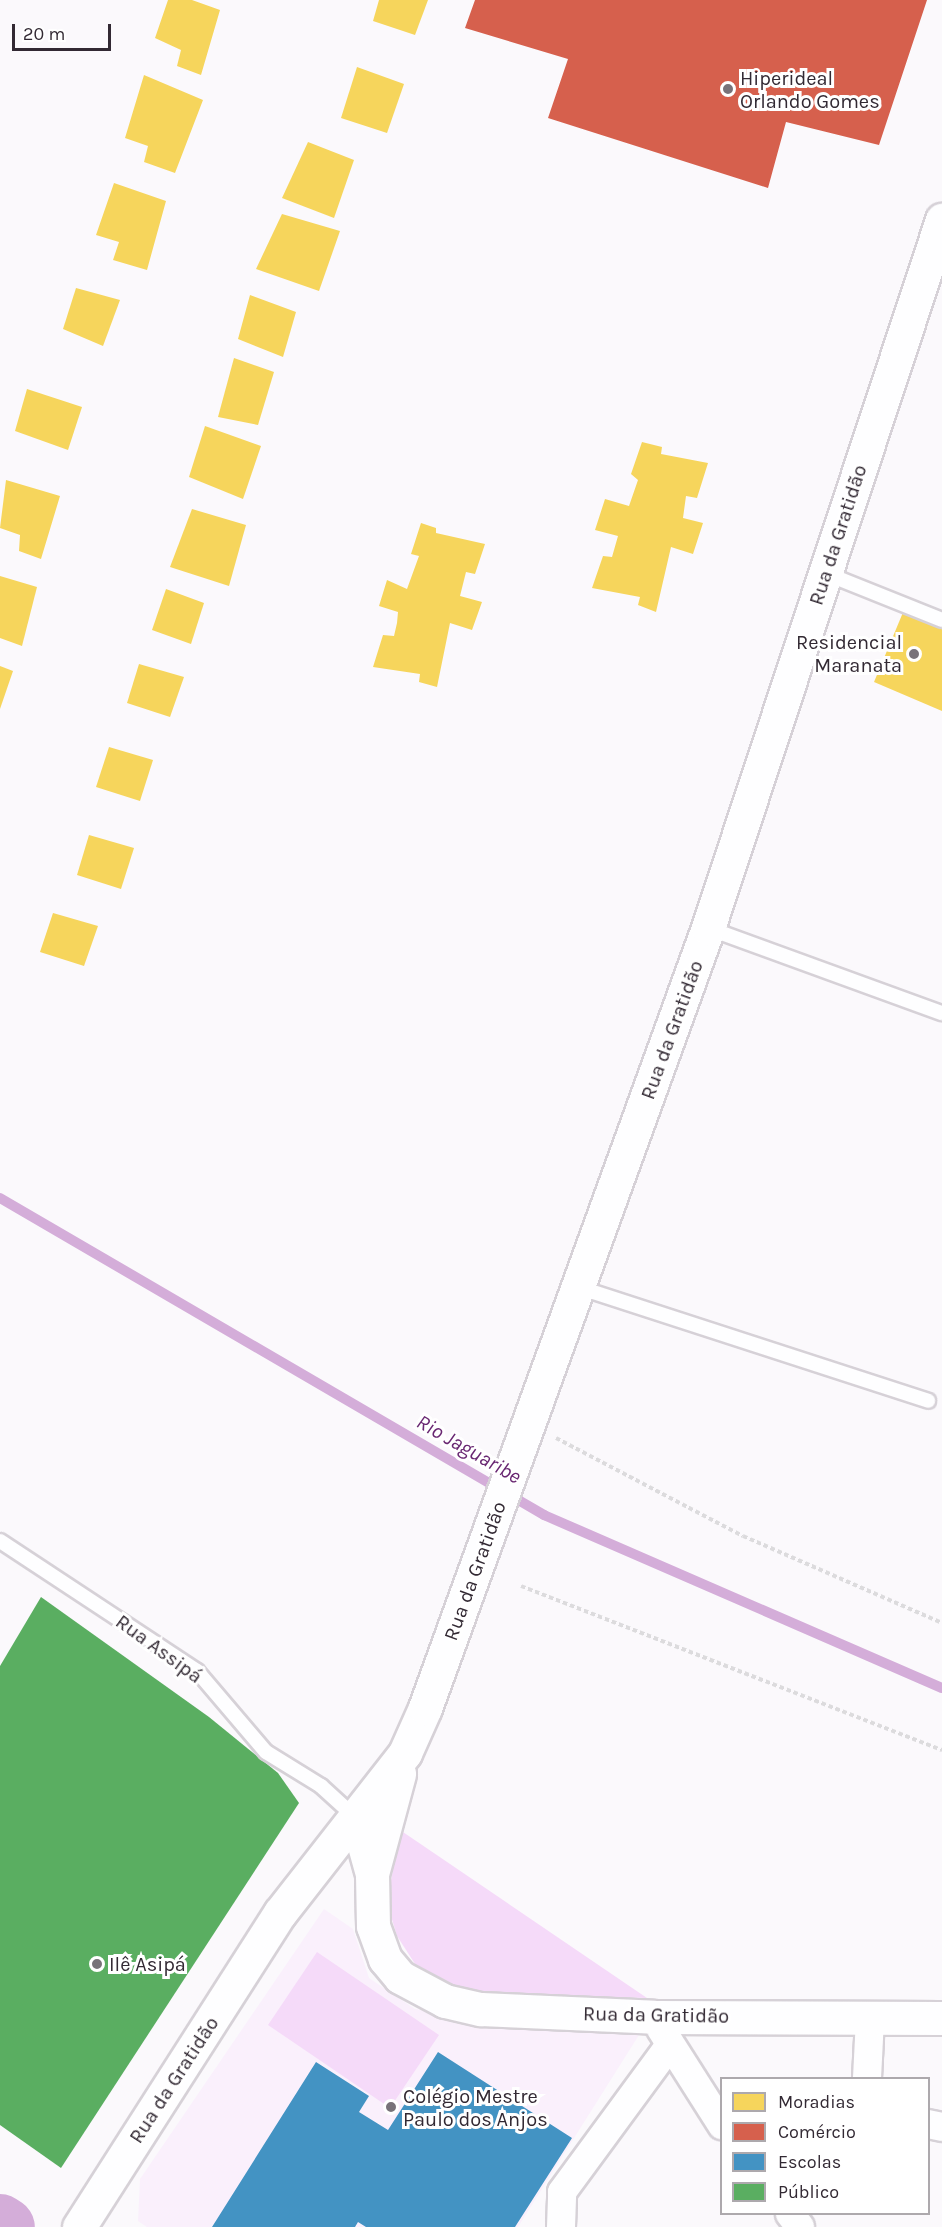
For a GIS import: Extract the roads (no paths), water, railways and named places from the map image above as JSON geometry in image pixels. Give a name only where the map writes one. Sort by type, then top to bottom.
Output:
[{"type":"main road","name":"Rua da Gratidão","points":[[80,2225],[280,1913],[357,1820],[405,1753],[581,1288],[708,928],[942,220]]},
{"type":"main road","points":[[372,1874],[405,1753]]},
{"type":"main road","name":"Rua da Gratidão","points":[[357,1820],[372,1874],[373,1926],[385,1959],[425,1993],[481,2009],[654,2017],[942,2018]]},
{"type":"street","points":[[654,2017],[720,2122]]},
{"type":"street","points":[[868,2066],[870,2019]]},
{"type":"street","points":[[561,2227],[562,2192],[670,2045]]},
{"type":"street","points":[[791,2215],[800,2227]]},
{"type":"lane","points":[[825,573],[942,620]]},
{"type":"lane","points":[[708,928],[942,1013]]},
{"type":"lane","points":[[581,1288],[928,1401]]},
{"type":"lane","name":"Rua Assipá","points":[[0,1541],[197,1671],[266,1752],[321,1786],[357,1820]]},
{"type":"waterway","name":"Rio Jaguaribe","points":[[0,1198],[544,1515],[942,1688]]},
{"type":"waterway","points":[[0,2223],[6,2227]]},
{"type":"place","name":"Hiperideal Orlando Gomes","points":[[728,89]]},
{"type":"place","name":"Residencial Maranata","points":[[914,654]]},
{"type":"place","name":"Ilê Asipá","points":[[97,1964]]},
{"type":"place","name":"Colégio Mestre Paulo dos Anjos","points":[[391,2107]]}]
